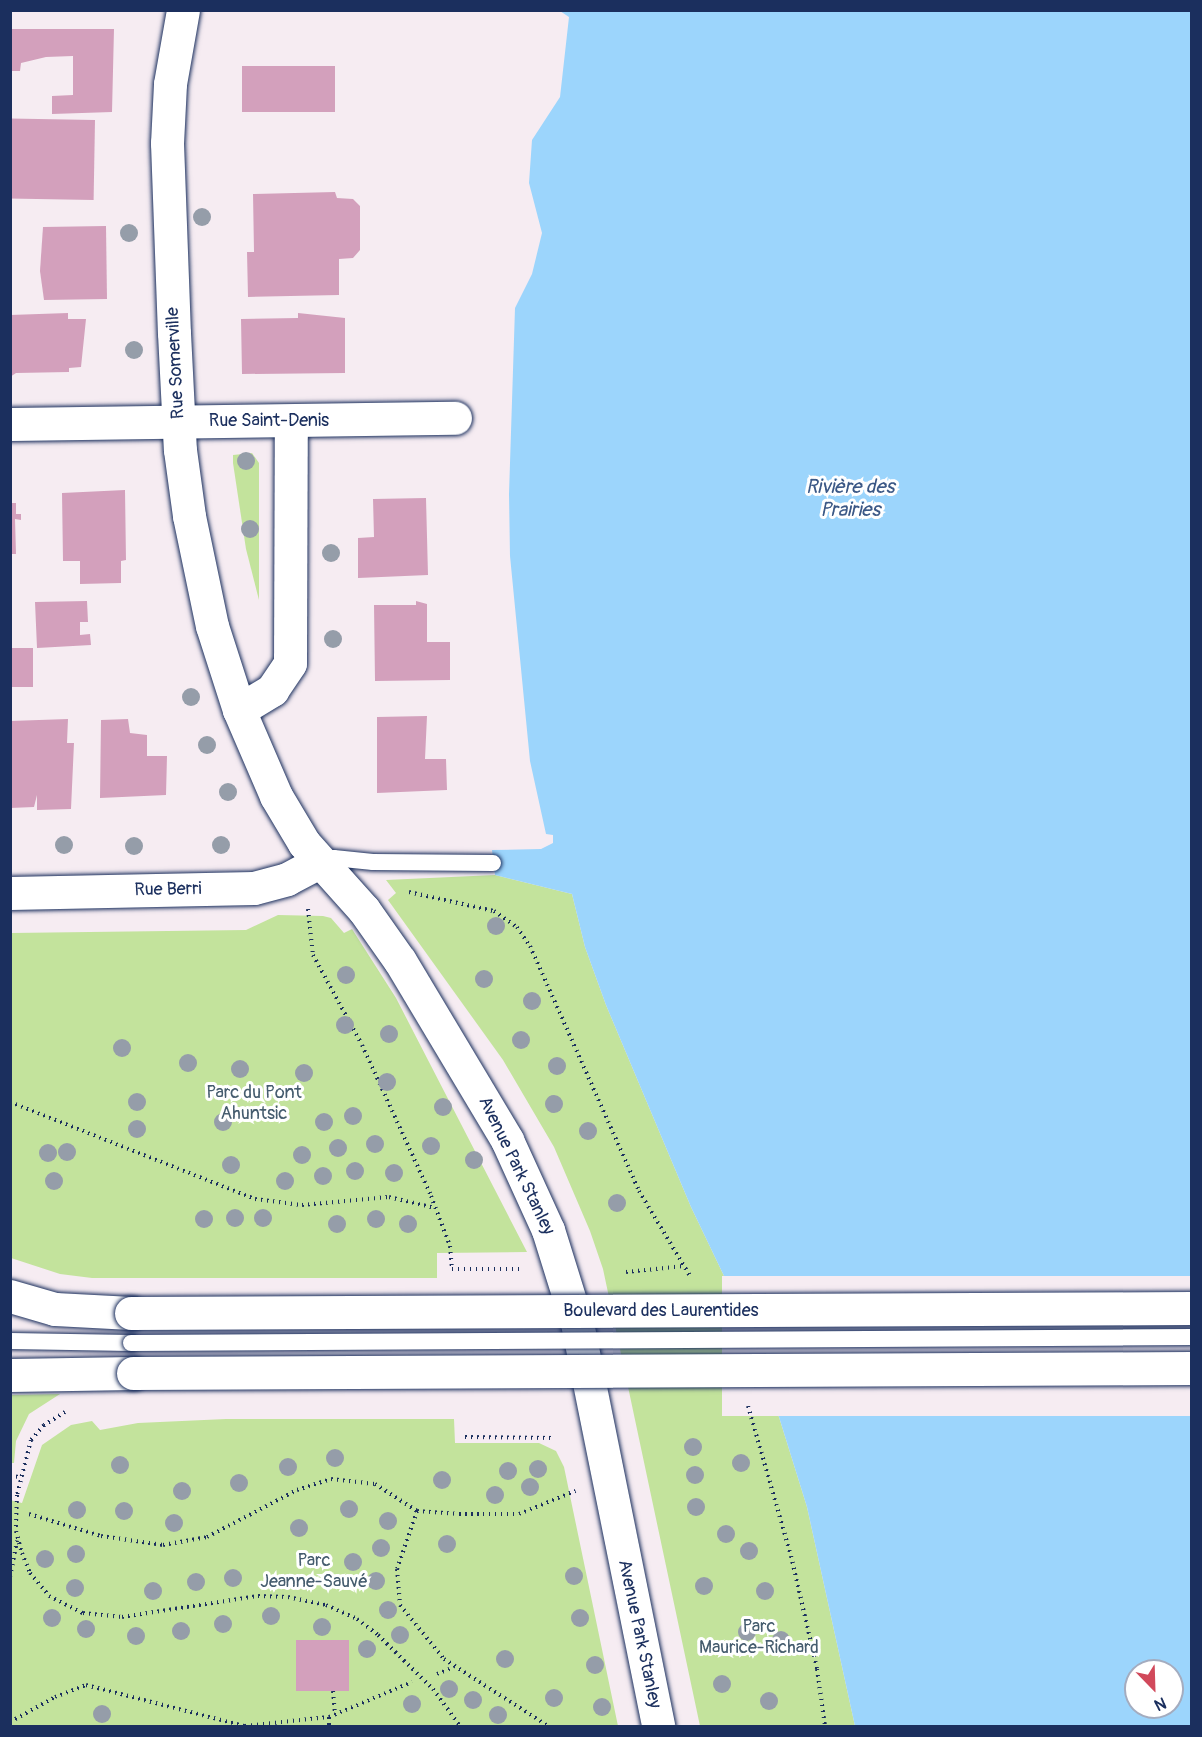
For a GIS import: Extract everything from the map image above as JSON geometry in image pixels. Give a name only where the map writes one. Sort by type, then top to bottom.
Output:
[{"type":"street","name":"Rue Somerville","points":[[183,10],[170,84],[167,143],[179,423],[196,556],[212,626],[239,710],[276,796],[319,862]]},
{"type":"street","name":"Rue Saint-Denis","points":[[10,424],[455,418]]},
{"type":"street","points":[[239,710],[272,690],[290,663],[291,421]]},
{"type":"street","name":"Rue Berri","points":[[10,893],[254,888],[287,879],[319,862]]},
{"type":"street","name":"Avenue Park Stanley","points":[[319,862],[364,910],[400,961],[507,1140],[548,1230],[579,1333],[658,1726]]},
{"type":"street","points":[[10,1296],[55,1309],[132,1343]]},
{"type":"street","name":"Boulevard des Laurentides","points":[[132,1343],[1191,1308]]},
{"type":"street","points":[[10,1374],[132,1343],[1191,1368]]},
{"type":"lane","points":[[319,862],[334,858],[373,862],[493,863]]},
{"type":"lane","name":"Boulevard des Laurentides","points":[[132,1343],[1191,1337]]},
{"type":"lane","points":[[10,1341],[132,1343]]},
{"type":"path","points":[[398,889],[494,911],[517,927],[534,956],[639,1191],[691,1278]]},
{"type":"path","points":[[307,910],[313,955],[362,1045],[436,1208],[451,1252],[452,1269],[534,1269]]},
{"type":"path","points":[[10,1101],[255,1199],[302,1205],[388,1197],[436,1208]]},
{"type":"path","points":[[613,1274],[684,1266]]},
{"type":"path","points":[[744,1397],[791,1556],[817,1669],[825,1726]]},
{"type":"path","points":[[10,1578],[17,1538],[20,1478],[35,1433],[54,1417],[74,1409]]},
{"type":"path","points":[[465,1437],[555,1438]]},
{"type":"path","points":[[10,1476],[20,1478]]},
{"type":"path","points":[[28,1514],[138,1544],[184,1543],[232,1527],[297,1490],[331,1479],[375,1484],[417,1511],[519,1514],[575,1490]]},
{"type":"path","points":[[417,1511],[397,1569],[400,1605],[454,1667],[548,1726]]},
{"type":"path","points":[[17,1538],[28,1568],[42,1589],[55,1600],[83,1612],[141,1616],[269,1596],[305,1599],[342,1611],[371,1629],[416,1671],[460,1726]]},
{"type":"path","points":[[436,1674],[454,1667]]},
{"type":"path","points":[[10,1722],[55,1696],[86,1685],[129,1693],[227,1724],[268,1725],[328,1717],[412,1682]]},
{"type":"path","points":[[333,1691],[335,1713]]},
{"type":"path","points":[[328,1717],[329,1726]]},
{"type":"green space","points":[[252,453],[259,463],[259,600],[246,549],[233,463],[233,455]]},
{"type":"green space","name":"Parc Maurice-Richard","points":[[495,875],[572,894],[585,947],[606,1005],[691,1207],[725,1278],[779,1417],[807,1507],[855,1726],[700,1726],[603,1269],[590,1231],[554,1147],[503,1060],[388,900],[396,893],[386,880]]},
{"type":"green space","name":"Parc du Pont Ahuntsic","points":[[278,915],[323,916],[331,918],[344,933],[352,929],[396,998],[527,1252],[437,1253],[437,1278],[92,1278],[60,1274],[11,1258],[11,933],[246,930]]},
{"type":"green space","points":[[60,1394],[29,1414],[16,1441],[14,1463],[11,1463],[11,1395]]},
{"type":"green space","name":"Parc Jeanne-Sauvé","points":[[226,1419],[454,1419],[455,1443],[539,1443],[556,1451],[564,1467],[618,1726],[11,1726],[10,1500],[22,1503],[42,1445],[71,1425],[92,1421],[100,1430],[138,1423]]},
{"type":"water","name":"Rivière des Prairies","points":[[560,11],[1191,11],[1191,1726],[855,1726],[807,1507],[779,1417],[725,1278],[691,1207],[606,1005],[585,947],[572,894],[495,875],[492,850],[541,849],[553,843],[553,835],[546,834],[530,761],[510,556],[509,494],[515,308],[532,274],[542,233],[529,183],[532,140],[560,97],[569,17]]},
{"type":"pier","points":[[722,1276],[1191,1276],[1191,1416],[722,1416]]},
{"type":"building","points":[[10,29],[114,29],[112,112],[52,114],[52,96],[73,95],[73,56],[46,57],[21,63],[20,71],[10,71]]},
{"type":"building","points":[[242,66],[335,66],[335,112],[242,112]]},
{"type":"building","points":[[10,119],[95,120],[94,200],[10,199]]},
{"type":"building","points":[[335,192],[337,198],[353,199],[360,206],[360,250],[353,258],[339,259],[339,295],[248,297],[247,252],[254,252],[253,194]]},
{"type":"building","points":[[106,226],[107,299],[44,300],[40,271],[43,227]]},
{"type":"building","points":[[68,313],[68,319],[86,319],[81,367],[69,368],[69,372],[16,373],[10,377],[10,315]]},
{"type":"building","points":[[298,313],[345,318],[345,373],[242,374],[241,319],[298,318]]},
{"type":"building","points":[[125,490],[126,560],[121,561],[121,583],[80,584],[80,561],[63,561],[62,493]]},
{"type":"building","points":[[426,498],[428,575],[358,578],[358,538],[374,537],[373,499]]},
{"type":"building","points":[[10,503],[16,503],[16,514],[21,514],[21,520],[15,519],[16,554],[10,554]]},
{"type":"building","points":[[87,601],[88,622],[80,622],[80,635],[90,634],[91,645],[37,648],[35,602]]},
{"type":"building","points":[[416,601],[427,604],[427,642],[450,642],[450,680],[375,681],[374,605],[416,605]]},
{"type":"building","points":[[10,648],[33,648],[33,687],[10,687]]},
{"type":"building","points":[[427,716],[425,759],[446,759],[447,790],[377,793],[377,717]]},
{"type":"building","points":[[68,719],[67,743],[74,743],[71,809],[37,810],[37,795],[34,807],[10,808],[10,721]]},
{"type":"building","points":[[128,719],[130,733],[147,735],[147,756],[167,756],[166,795],[100,798],[101,720]]},
{"type":"building","points":[[296,1640],[349,1640],[349,1691],[296,1691]]}]
